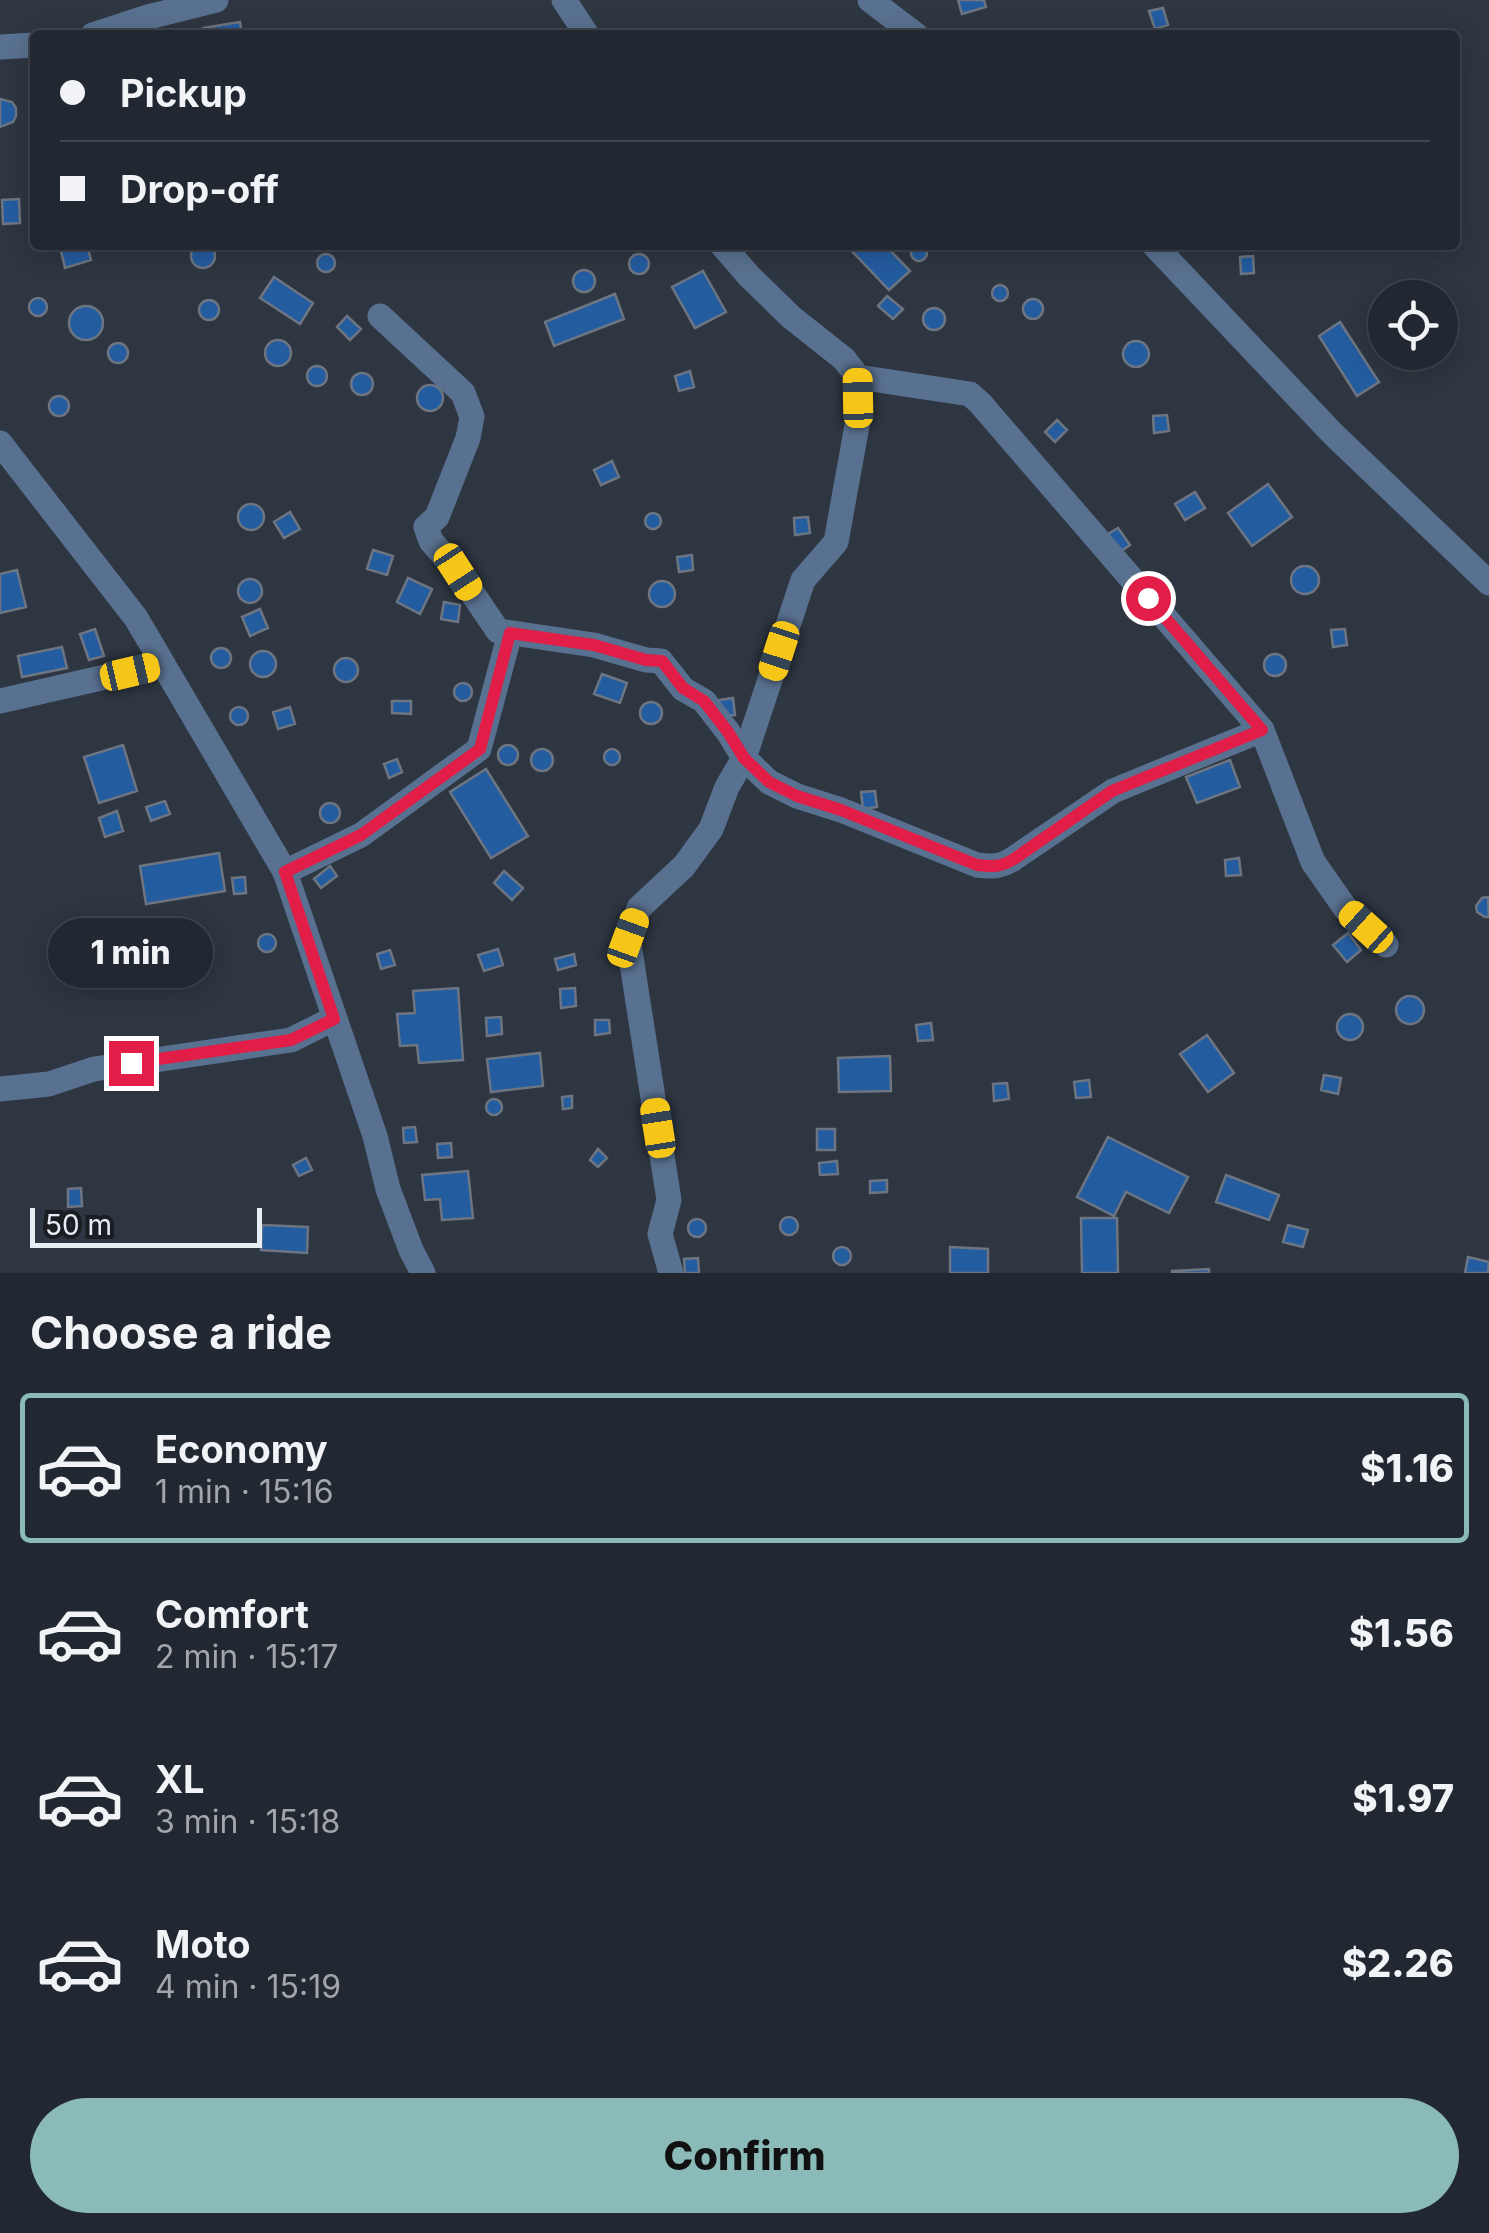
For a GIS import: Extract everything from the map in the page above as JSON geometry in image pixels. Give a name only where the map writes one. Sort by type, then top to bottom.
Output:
[{"type":"street","points":[[111,30],[216,0]]},
{"type":"street","points":[[564,0],[583,30]]},
{"type":"street","points":[[870,0],[909,30]]},
{"type":"street","points":[[0,47],[30,45]]},
{"type":"street","points":[[671,1273],[660,1234],[670,1200],[628,938],[639,908],[684,866],[711,829],[727,787],[744,758],[803,580],[836,542],[858,420],[858,377],[844,358],[791,317],[726,250]]},
{"type":"street","points":[[1159,250],[1333,434],[1489,583]]},
{"type":"street","points":[[380,316],[464,394],[472,417],[468,438],[437,517],[426,527],[431,541],[458,572],[498,631],[594,645],[662,661],[683,688],[704,701],[744,758],[769,782],[797,796],[977,865],[1002,866],[1112,791],[1262,730]]},
{"type":"street","points":[[858,377],[970,394],[1262,730],[1313,862],[1346,909],[1386,945]]},
{"type":"street","points":[[0,442],[136,618],[285,872],[375,1136],[388,1189],[423,1273]]},
{"type":"street","points":[[285,872],[361,835],[480,749],[510,633]]},
{"type":"street","points":[[0,701],[162,664]]},
{"type":"street","points":[[0,1089],[48,1084],[94,1069],[291,1040],[334,1019]]},
{"type":"building","points":[[958,0],[984,0],[986,7],[962,14]]},
{"type":"building","points":[[1163,8],[1168,25],[1155,29],[1149,11]]},
{"type":"building","points":[[240,22],[241,30],[203,30]]},
{"type":"building","points":[[0,99],[12,102],[16,116],[13,122],[0,127]]},
{"type":"building","points":[[19,199],[20,223],[3,224],[2,200]]},
{"type":"building","points":[[61,250],[88,250],[91,260],[65,268]]},
{"type":"building","points":[[192,250],[214,251],[212,265],[194,265]]},
{"type":"building","points":[[851,250],[890,250],[910,271],[889,290]]},
{"type":"building","points":[[912,250],[926,250],[925,259],[913,259]]},
{"type":"building","points":[[326,254],[335,263],[326,272],[317,263]]},
{"type":"building","points":[[639,254],[649,264],[639,274],[629,264]]},
{"type":"building","points":[[1253,256],[1254,273],[1241,274],[1240,257]]},
{"type":"building","points":[[580,270],[588,270],[595,281],[588,292],[580,292],[573,285],[573,277]]},
{"type":"building","points":[[703,271],[726,312],[695,328],[672,287]]},
{"type":"building","points":[[274,277],[313,303],[300,324],[260,298]]},
{"type":"building","points":[[1000,285],[1008,293],[1000,301],[992,293]]},
{"type":"building","points":[[615,294],[624,319],[554,346],[545,322]]},
{"type":"building","points":[[887,296],[903,309],[893,319],[878,306]]},
{"type":"building","points":[[38,298],[47,307],[38,316],[29,307]]},
{"type":"building","points":[[1033,299],[1043,309],[1033,319],[1023,309]]},
{"type":"building","points":[[209,300],[219,310],[209,320],[199,310]]},
{"type":"building","points":[[86,306],[98,311],[103,323],[98,335],[86,340],[74,335],[69,323],[74,311]]},
{"type":"building","points":[[934,308],[942,311],[942,327],[934,330],[926,327],[923,319],[926,311]]},
{"type":"building","points":[[347,316],[361,329],[350,340],[337,327]]},
{"type":"building","points":[[1340,322],[1379,382],[1357,396],[1319,336]]},
{"type":"building","points":[[278,340],[287,344],[291,353],[287,362],[278,366],[269,362],[265,353],[269,344]]},
{"type":"building","points":[[1136,341],[1145,345],[1149,354],[1145,363],[1136,367],[1127,363],[1123,354],[1127,345]]},
{"type":"building","points":[[114,343],[122,343],[128,353],[122,363],[114,363],[108,357],[108,349]]},
{"type":"building","points":[[317,366],[327,376],[317,386],[307,376]]},
{"type":"building","points":[[690,371],[694,387],[679,391],[675,376]]},
{"type":"building","points":[[362,373],[370,376],[370,392],[362,395],[354,392],[351,384],[354,376]]},
{"type":"building","points":[[430,385],[439,389],[443,398],[439,407],[430,411],[421,407],[417,398],[421,389]]},
{"type":"building","points":[[59,396],[69,406],[59,416],[49,406]]},
{"type":"building","points":[[1167,415],[1169,431],[1154,433],[1153,416]]},
{"type":"building","points":[[1057,420],[1067,430],[1055,442],[1045,432]]},
{"type":"building","points":[[612,461],[619,477],[601,485],[594,470]]},
{"type":"building","points":[[1268,484],[1292,517],[1252,546],[1228,513]]},
{"type":"building","points":[[1195,492],[1205,508],[1185,520],[1175,504]]},
{"type":"building","points":[[251,504],[260,508],[264,517],[260,526],[251,530],[242,526],[238,517],[242,508]]},
{"type":"building","points":[[290,512],[300,529],[284,538],[274,522]]},
{"type":"building","points":[[653,513],[661,521],[653,529],[645,521]]},
{"type":"building","points":[[808,517],[810,533],[795,535],[794,518]]},
{"type":"building","points":[[1118,528],[1130,545],[1120,552],[1108,534]]},
{"type":"building","points":[[373,550],[393,556],[387,575],[367,569]]},
{"type":"building","points":[[692,555],[693,570],[679,572],[677,557]]},
{"type":"building","points":[[1305,566],[1315,570],[1319,580],[1315,590],[1305,594],[1295,590],[1291,580],[1295,570]]},
{"type":"building","points":[[17,570],[26,607],[0,613],[0,574]]},
{"type":"building","points":[[408,578],[432,589],[420,614],[397,602]]},
{"type":"building","points":[[250,579],[262,591],[250,603],[238,591]]},
{"type":"building","points":[[662,581],[671,585],[675,594],[671,603],[662,607],[653,603],[649,594],[653,585]]},
{"type":"building","points":[[444,602],[460,605],[458,622],[441,619]]},
{"type":"building","points":[[260,609],[268,628],[250,636],[242,617]]},
{"type":"building","points":[[95,629],[104,656],[89,660],[80,634]]},
{"type":"building","points":[[1345,629],[1347,645],[1333,647],[1331,630]]},
{"type":"building","points":[[62,647],[67,668],[22,677],[18,656]]},
{"type":"building","points":[[221,648],[231,658],[221,668],[211,658]]},
{"type":"building","points":[[263,651],[272,655],[276,664],[272,673],[263,677],[254,673],[250,664],[254,655]]},
{"type":"building","points":[[1275,654],[1283,657],[1283,673],[1275,676],[1267,673],[1264,665],[1267,657]]},
{"type":"building","points":[[346,658],[355,661],[355,679],[346,682],[337,679],[334,670],[337,661]]},
{"type":"building","points":[[602,674],[627,683],[620,703],[594,694]]},
{"type":"building","points":[[463,683],[470,685],[470,699],[463,701],[456,699],[454,692],[456,685]]},
{"type":"building","points":[[733,698],[735,715],[720,716],[719,700]]},
{"type":"building","points":[[392,701],[411,701],[411,714],[392,713]]},
{"type":"building","points":[[651,702],[659,705],[659,721],[651,724],[643,721],[640,713],[643,705]]},
{"type":"building","points":[[239,707],[248,716],[239,725],[230,716]]},
{"type":"building","points":[[290,707],[295,724],[278,729],[273,712]]},
{"type":"building","points":[[123,745],[137,791],[99,803],[84,757]]},
{"type":"building","points":[[508,745],[518,755],[508,765],[498,755]]},
{"type":"building","points":[[542,749],[550,752],[550,768],[542,771],[534,768],[531,760],[534,752]]},
{"type":"building","points":[[612,749],[620,757],[612,765],[604,757]]},
{"type":"building","points":[[397,759],[402,772],[389,778],[384,764]]},
{"type":"building","points":[[1230,760],[1240,787],[1197,803],[1186,777]]},
{"type":"building","points":[[486,769],[528,836],[491,858],[450,792]]},
{"type":"building","points":[[875,791],[877,807],[863,809],[861,792]]},
{"type":"building","points":[[165,801],[170,814],[151,821],[146,807]]},
{"type":"building","points":[[330,803],[340,813],[330,823],[320,813]]},
{"type":"building","points":[[117,811],[123,831],[105,837],[99,818]]},
{"type":"building","points":[[219,853],[225,891],[146,904],[140,866]]},
{"type":"building","points":[[1239,858],[1241,875],[1226,876],[1225,860]]},
{"type":"building","points":[[330,866],[337,876],[321,888],[314,879]]},
{"type":"building","points":[[504,871],[523,888],[512,900],[494,883]]},
{"type":"building","points":[[245,877],[246,893],[234,894],[232,878]]},
{"type":"building","points":[[1488,897],[1489,917],[1485,917],[1477,912],[1476,906]]},
{"type":"building","points":[[1348,933],[1361,950],[1347,962],[1333,945]]},
{"type":"building","points":[[267,934],[276,943],[267,952],[258,943]]},
{"type":"building","points":[[498,949],[503,965],[484,971],[478,955]]},
{"type":"building","points":[[390,950],[395,965],[381,969],[377,954]]},
{"type":"building","points":[[574,954],[576,965],[558,970],[555,959]]},
{"type":"building","points":[[458,988],[463,1060],[419,1063],[417,1045],[400,1046],[397,1014],[415,1013],[413,991]]},
{"type":"building","points":[[575,988],[576,1006],[561,1008],[560,989]]},
{"type":"building","points":[[1410,996],[1420,1000],[1424,1010],[1420,1020],[1410,1024],[1400,1020],[1396,1010],[1400,1000]]},
{"type":"building","points":[[1350,1014],[1359,1018],[1363,1027],[1359,1036],[1350,1040],[1341,1036],[1337,1027],[1341,1018]]},
{"type":"building","points":[[501,1017],[502,1034],[487,1036],[486,1018]]},
{"type":"building","points":[[595,1020],[609,1020],[610,1033],[595,1035]]},
{"type":"building","points":[[931,1023],[933,1040],[918,1041],[916,1025]]},
{"type":"building","points":[[1207,1035],[1234,1073],[1208,1092],[1180,1054]]},
{"type":"building","points":[[540,1053],[543,1086],[491,1092],[487,1059]]},
{"type":"building","points":[[890,1056],[891,1091],[839,1092],[838,1058]]},
{"type":"building","points":[[1324,1075],[1341,1078],[1338,1094],[1321,1090]]},
{"type":"building","points":[[1089,1080],[1091,1097],[1076,1098],[1074,1082]]},
{"type":"building","points":[[1007,1083],[1009,1099],[994,1101],[993,1084]]},
{"type":"building","points":[[572,1096],[572,1108],[563,1109],[562,1097]]},
{"type":"building","points":[[494,1099],[502,1107],[494,1115],[486,1107]]},
{"type":"building","points":[[415,1127],[417,1142],[404,1143],[403,1128]]},
{"type":"building","points":[[817,1129],[835,1129],[835,1150],[817,1150]]},
{"type":"building","points":[[1108,1137],[1188,1177],[1169,1213],[1126,1192],[1114,1216],[1077,1197]]},
{"type":"building","points":[[451,1143],[452,1157],[438,1158],[437,1144]]},
{"type":"building","points":[[598,1149],[607,1158],[598,1167],[590,1160]]},
{"type":"building","points":[[306,1158],[312,1170],[299,1176],[293,1165]]},
{"type":"building","points":[[837,1161],[838,1174],[820,1175],[819,1163]]},
{"type":"building","points":[[468,1171],[473,1218],[442,1220],[440,1199],[425,1200],[422,1175]]},
{"type":"building","points":[[1226,1175],[1279,1195],[1269,1220],[1216,1202]]},
{"type":"building","points":[[887,1180],[887,1192],[870,1193],[870,1181]]},
{"type":"building","points":[[81,1188],[82,1206],[68,1207],[68,1189]]},
{"type":"building","points":[[789,1217],[798,1226],[789,1235],[780,1226]]},
{"type":"building","points":[[1081,1218],[1117,1218],[1118,1273],[1082,1273]]},
{"type":"building","points":[[697,1219],[706,1228],[697,1237],[688,1228]]},
{"type":"building","points":[[262,1225],[308,1227],[307,1253],[261,1250]]},
{"type":"building","points":[[1288,1225],[1308,1230],[1303,1247],[1283,1242]]},
{"type":"building","points":[[842,1247],[851,1256],[842,1265],[833,1256]]},
{"type":"building","points":[[950,1247],[988,1249],[988,1273],[950,1273]]},
{"type":"building","points":[[1468,1257],[1489,1262],[1488,1273],[1465,1273]]},
{"type":"building","points":[[698,1258],[699,1273],[685,1273],[684,1259]]},
{"type":"building","points":[[1209,1269],[1209,1273],[1172,1273],[1172,1271]]},
{"type":"route","points":[[131,1063],[291,1040],[334,1019],[285,872],[361,835],[480,749],[510,633],[594,645],[662,661],[683,688],[704,701],[744,758],[769,782],[977,865],[991,867],[1014,859],[1112,791],[1262,730],[1148,598]]}]
